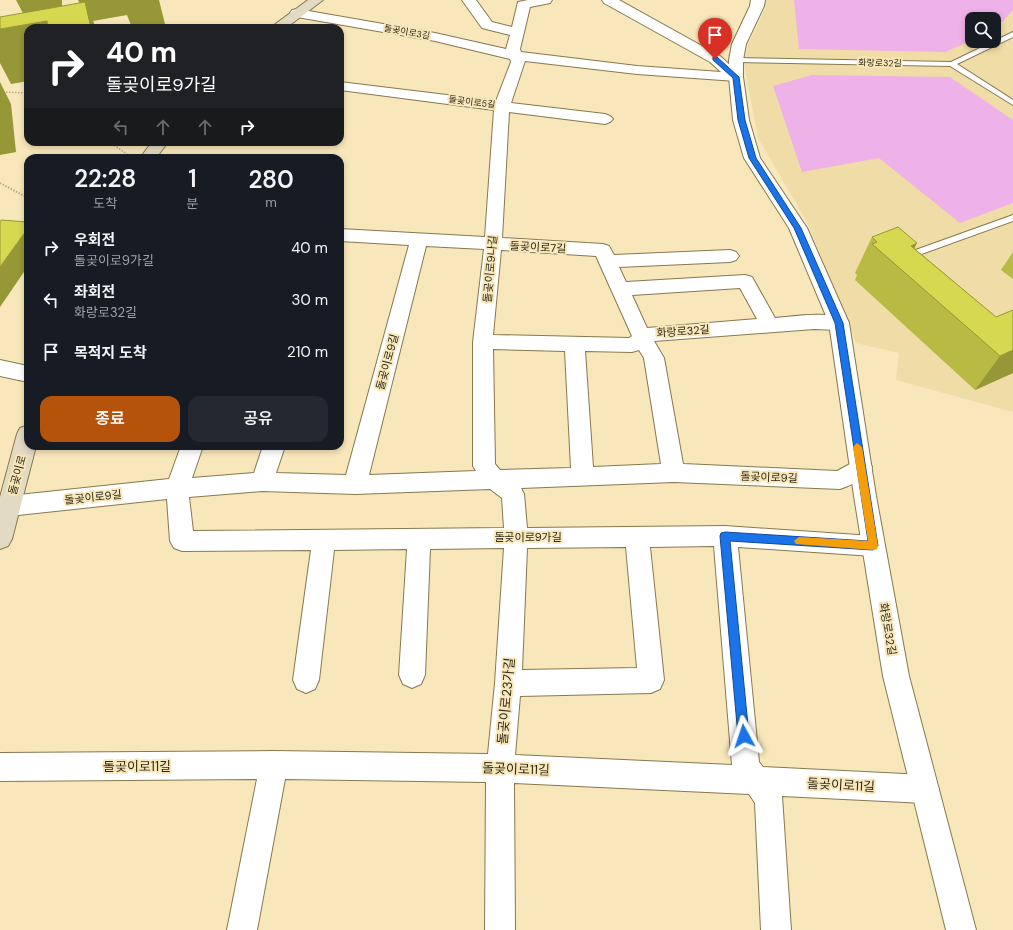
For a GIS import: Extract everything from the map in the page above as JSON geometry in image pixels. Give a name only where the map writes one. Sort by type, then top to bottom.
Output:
[{"type":"main road","points":[[282,24],[316,0]]},
{"type":"main road","name":"돌곶이로","points":[[0,539],[24,449]]},
{"type":"street","points":[[469,0],[487,25],[518,33]]},
{"type":"street","points":[[516,56],[513,49],[524,8],[521,3],[545,0]]},
{"type":"street","points":[[609,0],[715,59],[736,69]]},
{"type":"street","name":"화랑로32길","points":[[758,0],[757,6],[739,44],[736,69],[741,120],[752,158],[798,228],[839,323],[873,546],[896,676],[961,930]]},
{"type":"street","name":"돌곶이로3길","points":[[297,13],[435,37],[516,56],[637,70],[736,69]]},
{"type":"street","name":"돌곶이로9나길","points":[[496,481],[484,466],[483,342],[493,244],[502,106],[518,62],[516,56]]},
{"type":"street","name":"돌곶이로5길","points":[[344,86],[604,119]]},
{"type":"street","name":"돌곶이로7길","points":[[344,238],[419,240],[603,250],[608,261]]},
{"type":"street","name":"돌곶이로9길","points":[[355,485],[419,240]]},
{"type":"street","points":[[674,473],[654,358],[643,338],[608,261],[730,256]]},
{"type":"street","points":[[620,289],[745,281],[770,325]]},
{"type":"street","name":"화랑로32길","points":[[483,342],[632,345],[652,333],[814,322],[839,323]]},
{"type":"street","points":[[575,344],[582,476]]},
{"type":"street","points":[[0,368],[24,373]]},
{"type":"street","points":[[177,488],[191,450]]},
{"type":"street","points":[[262,482],[273,450]]},
{"type":"street","name":"돌곶이로9길","points":[[9,506],[177,488],[262,482],[355,485],[496,481],[674,473],[840,480],[861,467]]},
{"type":"street","name":"돌곶이로23가길","points":[[496,481],[514,494],[516,537],[508,683],[500,768],[500,930]]},
{"type":"street","name":"돌곶이로9가길","points":[[177,488],[182,541],[725,536],[873,546]]},
{"type":"street","points":[[508,683],[651,680],[637,536]]},
{"type":"street","points":[[725,536],[746,767],[758,780],[769,798],[776,930]]},
{"type":"street","points":[[412,675],[420,538]]},
{"type":"street","points":[[306,680],[324,539]]},
{"type":"street","points":[[242,930],[274,765]]},
{"type":"street","name":"돌곶이로11길","points":[[0,767],[274,765],[500,768],[758,780],[925,790]]},
{"type":"lane","points":[[952,64],[1013,34]]},
{"type":"lane","name":"화랑로32길","points":[[736,69],[952,64]]},
{"type":"lane","points":[[952,64],[1013,103]]},
{"type":"lane","points":[[913,254],[1013,218]]},
{"type":"path","points":[[0,92],[24,93]]},
{"type":"path","points":[[115,146],[126,154]]},
{"type":"path","points":[[0,183],[24,196]]},
{"type":"shaded area","points":[[766,0],[1013,0],[1013,412],[896,380],[899,353],[856,343],[806,220],[758,138],[744,63],[748,45],[766,7]]},
{"type":"shaded area","points":[[794,0],[1013,0],[1013,10],[1001,22],[1001,12],[965,12],[965,43],[945,52],[799,49]]},
{"type":"shaded area","points":[[812,75],[950,77],[1013,120],[1013,203],[960,223],[879,158],[802,172],[773,86]]},
{"type":"building","points":[[85,2],[90,24],[47,24],[47,21],[0,29],[0,17]]},
{"type":"building","points":[[1,220],[24,222],[24,234],[0,267]]},
{"type":"building","points":[[898,227],[917,243],[911,246],[996,317],[1013,310],[1013,350],[1000,356],[872,244],[877,242],[872,237]]},
{"type":"slow traffic","points":[[799,541],[873,546],[857,447]]},
{"type":"route","points":[[715,59],[736,77],[741,120],[752,158],[798,228],[839,323],[864,496],[873,546],[725,536],[744,736]]}]
